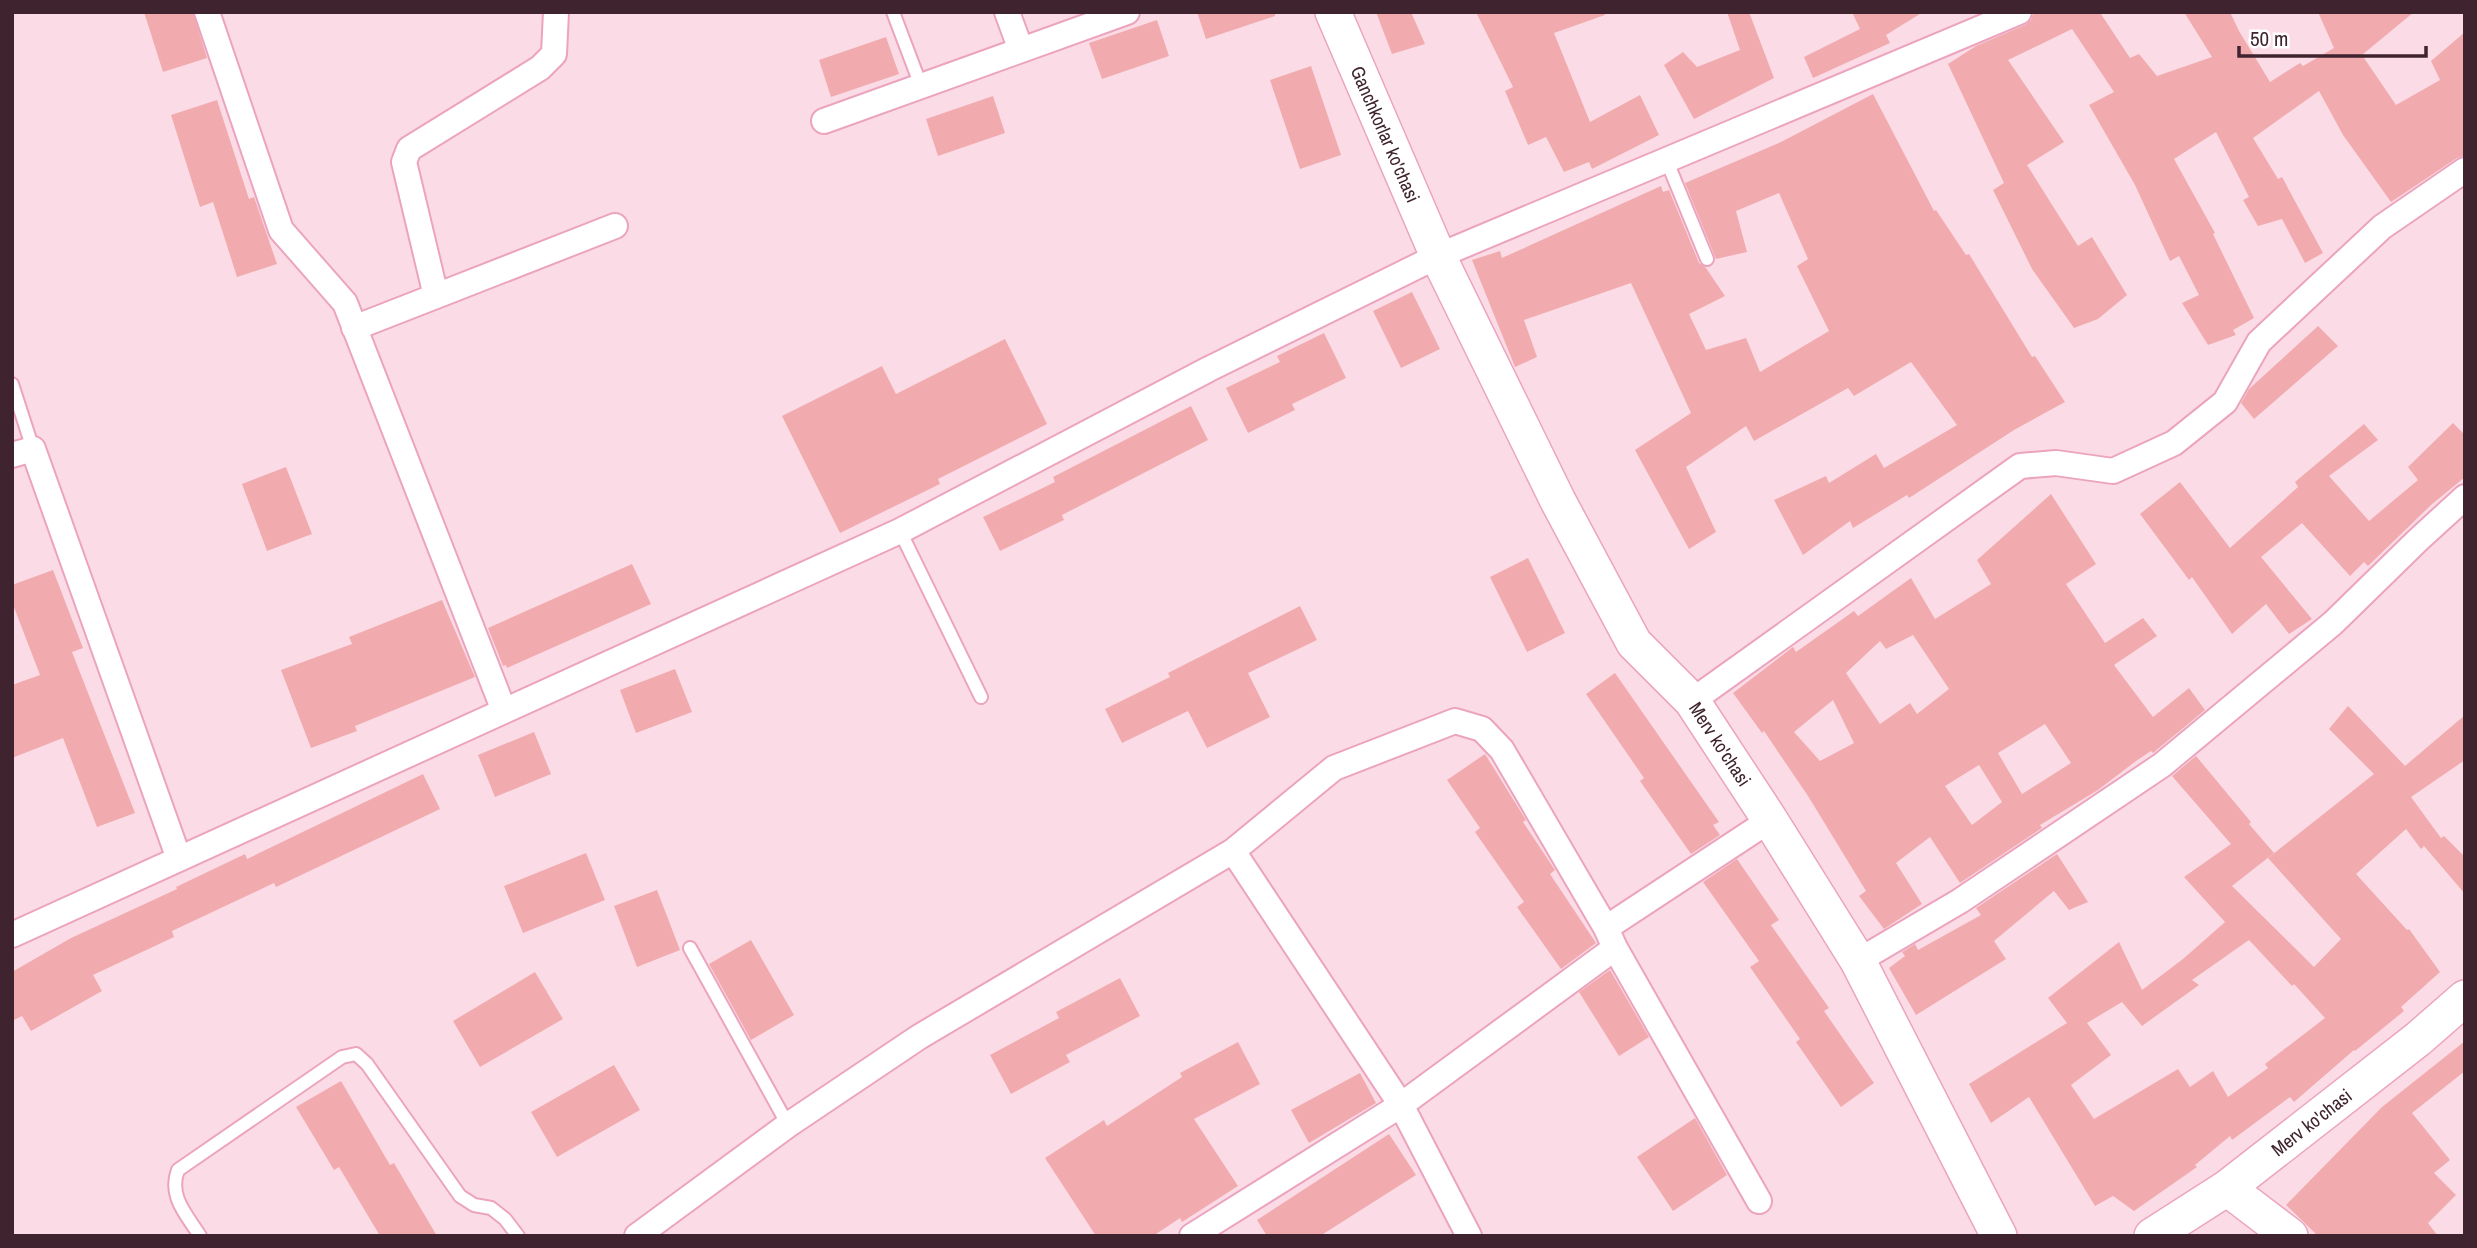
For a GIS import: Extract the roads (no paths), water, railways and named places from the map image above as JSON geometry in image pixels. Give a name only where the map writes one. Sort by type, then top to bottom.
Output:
[{"type":"street","points":[[207,12],[281,230],[345,303],[504,711]]},
{"type":"street","points":[[436,296],[404,162],[409,149],[540,68],[554,54],[556,12]]},
{"type":"street","points":[[1007,12],[1021,50]]},
{"type":"street","points":[[824,121],[1127,12]]},
{"type":"street","name":"Ganchkorlar ko'chasi","points":[[1333,12],[1438,256]]},
{"type":"street","points":[[12,935],[900,531],[1209,369],[1438,256],[2019,12]]},
{"type":"street","points":[[1692,701],[2020,466],[2056,463],[2113,471],[2174,443],[2225,402],[2259,342],[2372,235],[2465,170]]},
{"type":"street","points":[[354,328],[615,226]]},
{"type":"street","name":"Merv ko'chasi","points":[[1438,256],[1558,501],[1634,643],[1692,701],[1858,961],[1999,1236]]},
{"type":"street","points":[[22,452],[179,859]]},
{"type":"street","points":[[1858,961],[1960,901],[2162,765],[2333,623],[2465,497]]},
{"type":"street","points":[[637,1236],[788,1125],[919,1037],[1233,851],[1334,768],[1455,721],[1482,729],[1502,750],[1759,1201]]},
{"type":"street","points":[[1192,1236],[1401,1105],[1610,938],[1770,820]]},
{"type":"street","points":[[1233,851],[1401,1105],[1469,1236]]},
{"type":"street","name":"Merv ko'chasi","points":[[2152,1236],[2227,1188],[2418,1039],[2465,998]]},
{"type":"street","points":[[2227,1188],[2290,1236]]},
{"type":"lane","points":[[893,12],[921,86]]},
{"type":"lane","points":[[1666,159],[1707,259]]},
{"type":"lane","points":[[12,384],[22,452]]},
{"type":"lane","points":[[900,531],[981,697]]},
{"type":"lane","points":[[691,948],[788,1125]]},
{"type":"lane","points":[[200,1236],[176,1198],[173,1182],[178,1170],[342,1057],[356,1055],[367,1064],[460,1196],[474,1205],[491,1208],[505,1219],[518,1236]]}]
